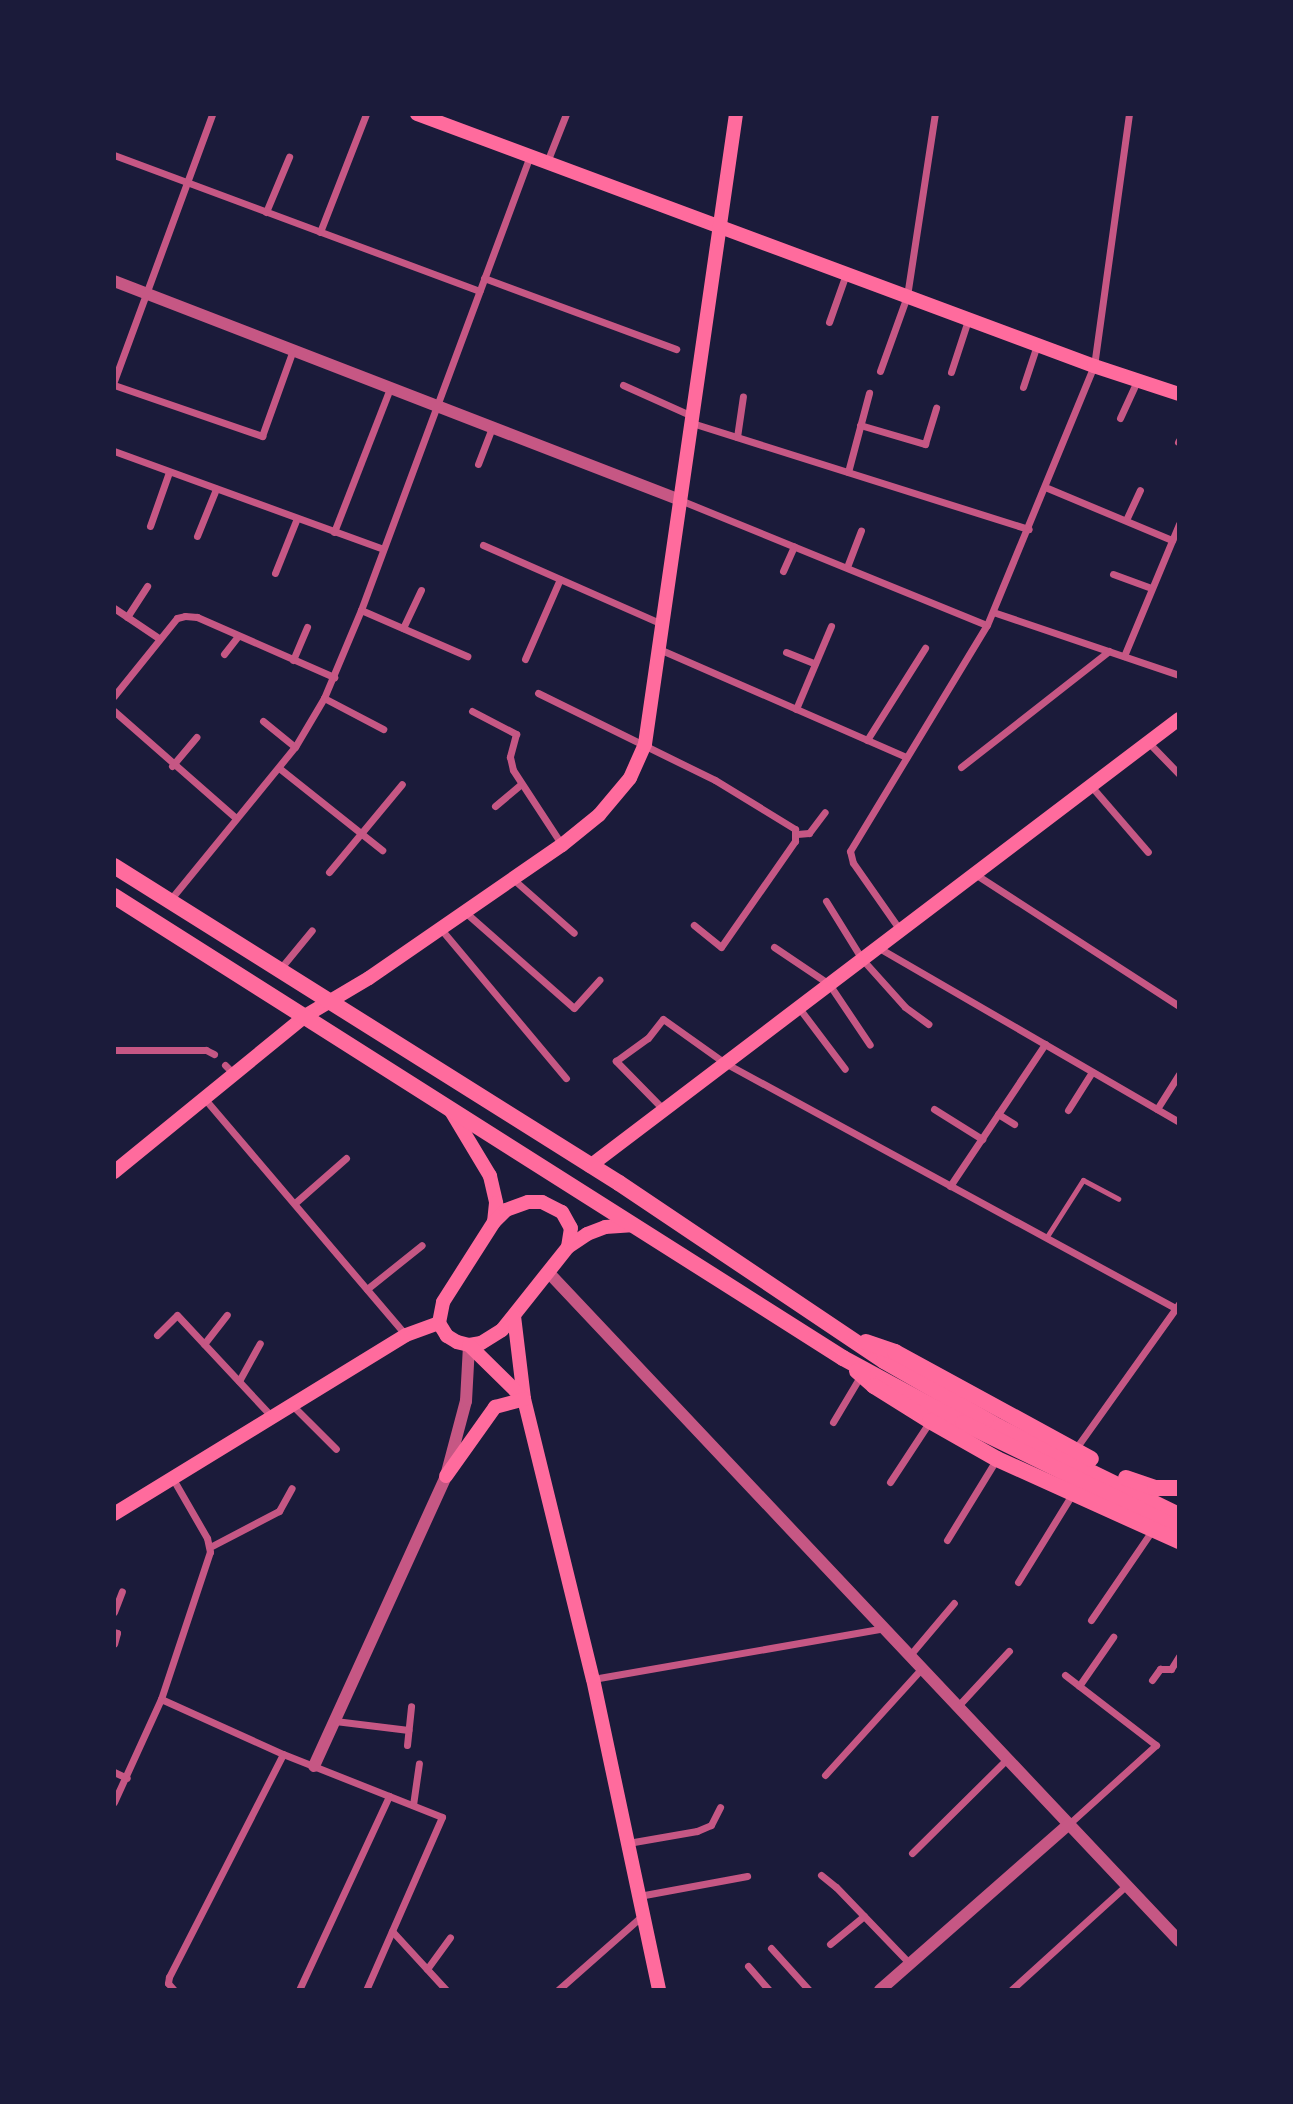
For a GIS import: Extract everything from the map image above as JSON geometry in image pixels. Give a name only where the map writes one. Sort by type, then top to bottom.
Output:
[{"type":"main road","points":[[417,114],[1094,366],[1179,394]]},
{"type":"main road","points":[[114,1172],[204,1098],[229,1069],[305,1016],[369,978],[562,845],[617,797],[630,779],[645,744],[736,114]]},
{"type":"main road","points":[[590,1166],[1179,719]]},
{"type":"main road","points":[[114,866],[331,1000],[590,1166],[996,1432],[1179,1529]]},
{"type":"main road","points":[[114,896],[843,1358],[996,1432],[1179,1514]]},
{"type":"main road","points":[[451,1111],[490,1176],[496,1203],[494,1222]]},
{"type":"main road","points":[[524,1399],[469,1345],[447,1336],[439,1323],[443,1302],[494,1222],[514,1206],[528,1202],[555,1207],[568,1220],[571,1228],[568,1247]]},
{"type":"main road","points":[[469,1345],[492,1338],[514,1315],[568,1247],[587,1234],[605,1227],[631,1225]]},
{"type":"main road","points":[[514,1315],[524,1399],[593,1679],[659,1990]]},
{"type":"main road","points":[[114,1514],[406,1335],[439,1323]]},
{"type":"main road","points":[[850,1336],[895,1353],[1179,1506]]},
{"type":"main road","points":[[843,1358],[861,1374],[930,1421],[997,1459],[1179,1541]]},
{"type":"main road","points":[[446,1476],[495,1407],[524,1399]]},
{"type":"main road","points":[[1139,1484],[1179,1488]]},
{"type":"street","points":[[212,114],[114,383],[262,436],[293,350]]},
{"type":"street","points":[[320,232],[366,114]]},
{"type":"street","points":[[547,162],[566,114]]},
{"type":"street","points":[[880,371],[907,296],[935,114]]},
{"type":"street","points":[[900,930],[850,857],[856,838],[988,625],[1094,366],[1129,114]]},
{"type":"street","points":[[114,155],[479,291]]},
{"type":"street","points":[[170,900],[279,768],[295,747],[324,698],[361,610],[530,156]]},
{"type":"street","points":[[266,212],[289,157]]},
{"type":"street","points":[[829,322],[846,274]]},
{"type":"street","points":[[484,278],[676,349]]},
{"type":"street","points":[[114,281],[680,500],[988,625]]},
{"type":"street","points":[[951,372],[968,319]]},
{"type":"street","points":[[1023,387],[1037,345]]},
{"type":"street","points":[[1120,418],[1137,381]]},
{"type":"street","points":[[623,385],[692,420],[737,438],[1029,529]]},
{"type":"street","points":[[334,531],[390,388]]},
{"type":"street","points":[[848,472],[869,393]]},
{"type":"street","points":[[737,438],[743,396]]},
{"type":"street","points":[[860,425],[925,444],[936,408]]},
{"type":"street","points":[[478,464],[492,427]]},
{"type":"street","points":[[114,451],[383,549]]},
{"type":"street","points":[[150,526],[169,471]]},
{"type":"street","points":[[1045,487],[1172,540]]},
{"type":"street","points":[[197,537],[216,489]]},
{"type":"street","points":[[1126,520],[1140,489]]},
{"type":"street","points":[[275,573],[296,518]]},
{"type":"street","points":[[1124,656],[1179,524]]},
{"type":"street","points":[[847,567],[861,531]]},
{"type":"street","points":[[483,545],[662,624]]},
{"type":"street","points":[[783,571],[794,546]]},
{"type":"street","points":[[1113,574],[1151,588]]},
{"type":"street","points":[[525,659],[560,579]]},
{"type":"street","points":[[127,617],[147,586]]},
{"type":"street","points":[[403,628],[421,590]]},
{"type":"street","points":[[114,608],[160,639]]},
{"type":"street","points":[[361,610],[467,656]]},
{"type":"street","points":[[993,612],[1179,675]]},
{"type":"street","points":[[115,693],[177,618],[185,616],[197,617],[334,677]]},
{"type":"street","points":[[293,660],[307,626]]},
{"type":"street","points":[[796,709],[831,626]]},
{"type":"street","points":[[224,654],[239,636]]},
{"type":"street","points":[[867,740],[925,648]]},
{"type":"street","points":[[659,649],[906,757]]},
{"type":"street","points":[[961,767],[1109,651]]},
{"type":"street","points":[[786,652],[815,664]]},
{"type":"street","points":[[538,694],[715,780],[793,827],[797,834]]},
{"type":"street","points":[[324,698],[383,729]]},
{"type":"street","points":[[114,711],[172,766],[236,818]]},
{"type":"street","points":[[472,711],[516,734],[510,757],[520,785],[562,845]]},
{"type":"street","points":[[262,720],[295,747]]},
{"type":"street","points":[[172,766],[196,737]]},
{"type":"street","points":[[1148,742],[1179,775]]},
{"type":"street","points":[[279,768],[382,850]]},
{"type":"street","points":[[329,872],[402,784]]},
{"type":"street","points":[[495,807],[520,785]]},
{"type":"street","points":[[1091,786],[1148,852]]},
{"type":"street","points":[[797,834],[809,833],[825,812]]},
{"type":"street","points":[[694,925],[721,947],[797,834]]},
{"type":"street","points":[[975,874],[1179,1006]]},
{"type":"street","points":[[513,878],[574,933]]},
{"type":"street","points":[[825,901],[862,959],[905,1007],[928,1024]]},
{"type":"street","points":[[464,912],[574,1008],[598,980]]},
{"type":"street","points":[[440,928],[566,1078]]},
{"type":"street","points":[[280,970],[312,930]]},
{"type":"street","points":[[774,947],[830,984],[870,1045]]},
{"type":"street","points":[[878,947],[1179,1122]]},
{"type":"street","points":[[799,1008],[845,1069]]},
{"type":"street","points":[[664,1110],[615,1061],[648,1038],[663,1019],[725,1063],[1178,1308],[1074,1451]]},
{"type":"street","points":[[950,1186],[1045,1044]]},
{"type":"street","points":[[114,1050],[206,1050],[214,1054]]},
{"type":"street","points":[[1069,1110],[1092,1072]]},
{"type":"street","points":[[1157,1109],[1179,1074]]},
{"type":"street","points":[[204,1098],[406,1335]]},
{"type":"street","points":[[934,1109],[982,1139]]},
{"type":"street","points":[[998,1114],[1014,1124]]},
{"type":"street","points":[[295,1203],[346,1158]]},
{"type":"street","points":[[368,1289],[422,1245]]},
{"type":"street","points":[[548,1272],[1179,1941]]},
{"type":"street","points":[[157,1335],[177,1315],[272,1417]]},
{"type":"street","points":[[204,1344],[227,1315]]},
{"type":"street","points":[[239,1381],[260,1343]]},
{"type":"street","points":[[314,1766],[446,1476],[466,1401],[469,1345]]},
{"type":"street","points":[[833,1422],[861,1374]]},
{"type":"street","points":[[292,1404],[336,1449]]},
{"type":"street","points":[[890,1482],[930,1421]]},
{"type":"street","points":[[947,1540],[997,1459]]},
{"type":"street","points":[[173,1479],[210,1546]]},
{"type":"street","points":[[114,1802],[161,1699],[210,1546],[279,1511],[292,1489]]},
{"type":"street","points":[[1018,1582],[1073,1493]]},
{"type":"street","points":[[1091,1620],[1153,1529]]},
{"type":"street","points":[[114,1612],[122,1591]]},
{"type":"street","points":[[909,1655],[954,1603]]},
{"type":"street","points":[[593,1679],[884,1628]]},
{"type":"street","points":[[114,1632],[117,1633],[114,1644]]},
{"type":"street","points":[[1079,1686],[1112,1637]]},
{"type":"street","points":[[958,1706],[1010,1651]]},
{"type":"street","points":[[1152,1680],[1160,1669],[1171,1669],[1179,1656]]},
{"type":"street","points":[[825,1775],[922,1668]]},
{"type":"street","points":[[880,1990],[1156,1745],[1065,1675]]},
{"type":"street","points":[[161,1699],[283,1754],[442,1817],[366,1990]]},
{"type":"street","points":[[407,1745],[411,1706]]},
{"type":"street","points":[[335,1721],[408,1730]]},
{"type":"street","points":[[174,1990],[168,1983],[169,1977],[283,1754]]},
{"type":"street","points":[[912,1853],[1007,1759]]},
{"type":"street","points":[[413,1805],[419,1763]]},
{"type":"street","points":[[114,1772],[127,1777]]},
{"type":"street","points":[[299,1990],[389,1796]]},
{"type":"street","points":[[628,1843],[697,1831],[710,1825],[720,1807]]},
{"type":"street","points":[[821,1875],[910,1964]]},
{"type":"street","points":[[639,1896],[747,1876]]},
{"type":"street","points":[[1010,1990],[1127,1885]]},
{"type":"street","points":[[558,1990],[643,1915]]},
{"type":"street","points":[[830,1944],[864,1916]]},
{"type":"street","points":[[392,1931],[446,1990]]},
{"type":"street","points":[[427,1969],[450,1937]]},
{"type":"street","points":[[771,1948],[809,1990]]},
{"type":"street","points":[[748,1966],[769,1990]]},
{"type":"lane","points":[[1046,1238],[1083,1180],[1118,1199]]}]
